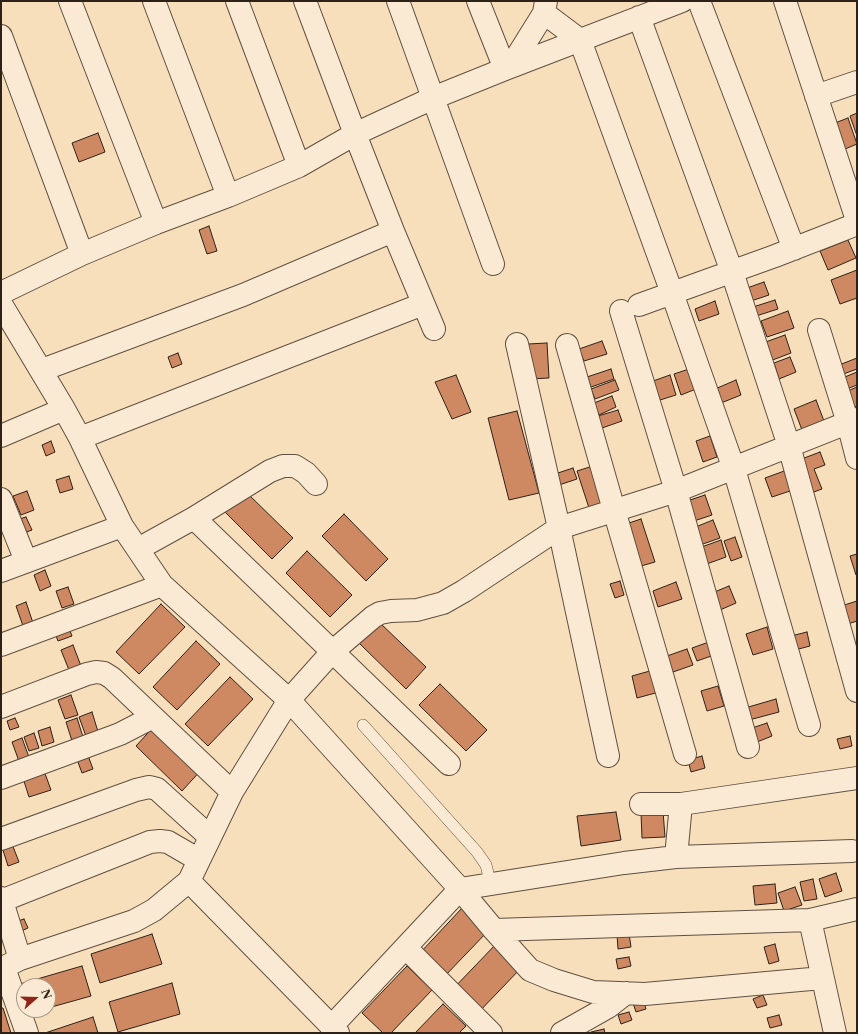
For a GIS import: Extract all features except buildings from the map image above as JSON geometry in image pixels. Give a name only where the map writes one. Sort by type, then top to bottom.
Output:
[{"type":"street","points":[[70,1],[156,223]]},
{"type":"street","points":[[154,1],[228,196]]},
{"type":"street","points":[[237,1],[299,166]]},
{"type":"street","points":[[305,1],[354,134],[434,329]]},
{"type":"street","points":[[398,1],[493,264]]},
{"type":"street","points":[[478,1],[508,68]]},
{"type":"street","points":[[1,293],[82,254],[299,166],[354,134],[433,98],[682,1]]},
{"type":"street","points":[[700,1],[794,249]]},
{"type":"street","points":[[785,1],[816,96],[850,174],[857,220]]},
{"type":"street","points":[[508,68],[545,7],[580,40],[734,469],[809,724]]},
{"type":"street","points":[[639,17],[732,272],[789,446],[857,691]]},
{"type":"street","points":[[1,36],[82,254]]},
{"type":"street","points":[[816,96],[857,82]]},
{"type":"street","points":[[748,747],[676,491],[630,308],[732,272],[857,224]]},
{"type":"street","points":[[42,370],[243,295],[393,231]]},
{"type":"street","points":[[1,304],[42,370],[80,438],[122,526],[162,585],[288,700],[460,889],[530,970],[554,980],[593,992],[645,994],[822,978]]},
{"type":"street","points":[[80,438],[423,304]]},
{"type":"street","points":[[819,330],[852,421],[857,458]]},
{"type":"street","points":[[517,344],[559,528],[608,756]]},
{"type":"street","points":[[567,345],[686,754]]},
{"type":"street","points":[[1,436],[64,409]]},
{"type":"street","points":[[8,965],[134,922],[154,910],[189,881],[232,792],[288,700],[332,652],[373,617],[380,613],[417,610],[443,602],[464,591],[559,528],[676,491],[852,421]]},
{"type":"street","points":[[138,549],[194,518],[270,471],[283,466],[295,466],[306,473],[316,484]]},
{"type":"street","points":[[1,499],[26,562]]},
{"type":"street","points":[[194,518],[449,764]]},
{"type":"street","points":[[1,571],[122,526]]},
{"type":"street","points":[[1,645],[162,585]]},
{"type":"street","points":[[1,707],[87,674],[96,672],[104,673],[112,678],[232,792]]},
{"type":"street","points":[[1,778],[120,734],[153,717]]},
{"type":"street","points":[[641,804],[681,804],[857,778]]},
{"type":"street","points":[[1,839],[136,790],[149,787],[157,789],[210,837]]},
{"type":"street","points":[[676,857],[681,804]]},
{"type":"street","points":[[27,1033],[8,965],[1,900],[150,842],[168,842],[199,860]]},
{"type":"street","points":[[189,881],[335,1030],[406,948],[460,889],[624,863],[676,857],[852,851]]},
{"type":"street","points":[[494,930],[810,920],[857,909]]},
{"type":"street","points":[[810,920],[835,1033]]},
{"type":"street","points":[[406,948],[491,1033]]},
{"type":"street","points":[[562,1033],[608,1007],[626,993]]},
{"type":"lane","points":[[363,725],[476,852],[486,865],[488,873],[487,885]]}]
